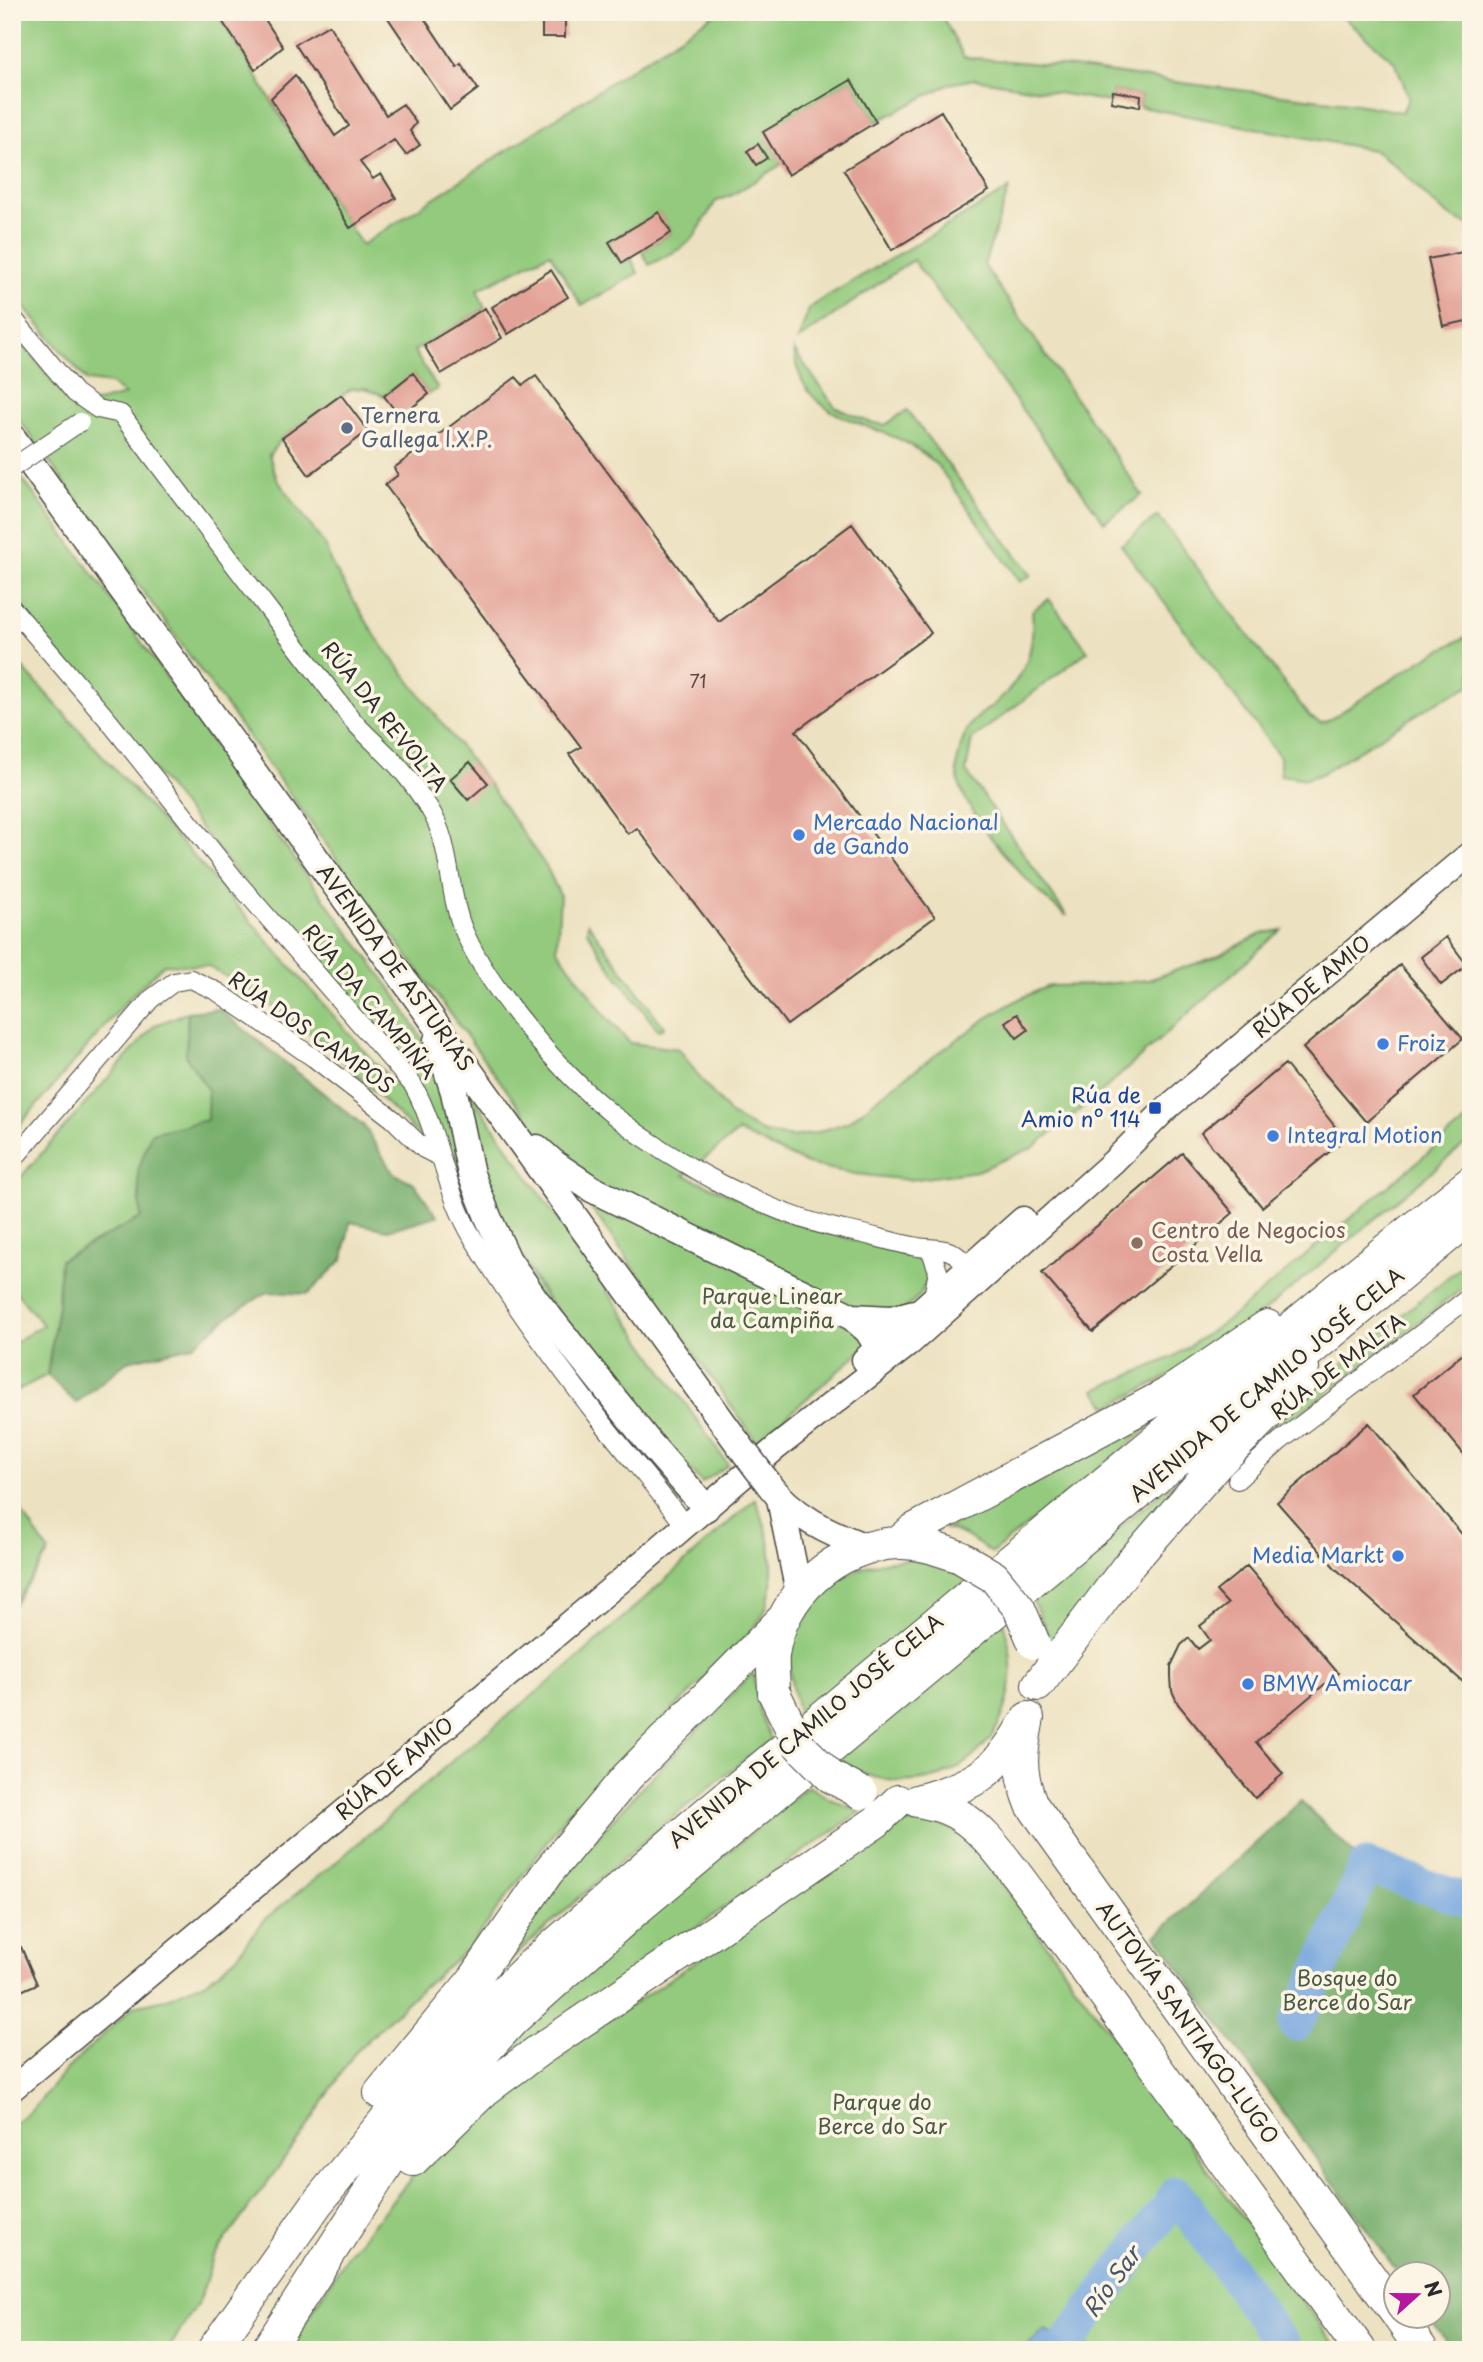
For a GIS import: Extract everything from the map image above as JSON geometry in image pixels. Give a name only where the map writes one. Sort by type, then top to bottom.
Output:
[{"type":"highway","points":[[1470,1183],[1471,1163]]},
{"type":"highway","name":"AVENIDA DE CAMILO JOSÉ CELA","points":[[213,2350],[318,2202],[432,2065],[490,2003],[549,1948],[692,1825],[1368,1264],[1470,1183]]},
{"type":"highway","name":"AVENIDA DE CAMILO JOSÉ CELA","points":[[267,2350],[401,2143],[524,2011],[631,1914],[1471,1217]]},
{"type":"highway","points":[[898,1543],[913,1530],[1167,1394],[1279,1318],[1305,1318]]},
{"type":"highway","points":[[321,2263],[426,2146],[485,2090],[538,2051],[908,1801],[957,1790],[984,1775],[1008,1752],[1028,1718],[1038,1685],[1128,1566],[1218,1463],[1300,1382],[1306,1352]]},
{"type":"highway","points":[[318,2202],[362,2114],[474,1979],[547,1872],[627,1777],[829,1565],[866,1547],[898,1543],[930,1546],[960,1557],[994,1577],[1019,1608],[1034,1643],[1038,1685]]},
{"type":"highway","points":[[791,1605],[773,1655],[774,1693],[800,1746],[830,1776],[861,1793],[946,1808],[962,1817],[986,1837],[1037,1902],[1360,2350]]},
{"type":"highway","name":"AUTOVÍA SANTIAGO-LUGO","points":[[1028,1718],[1020,1759],[1023,1783],[1032,1805],[1382,2294]]},
{"type":"highway","name":"AUTOVÍA SANTIAGO-LUGO","points":[[1408,2330],[1422,2350]]},
{"type":"main road","name":"AVENIDA DE ASTURIAS","points":[[12,437],[774,1491]]},
{"type":"main road","points":[[430,1018],[454,1092],[471,1174],[508,1260],[535,1299],[647,1440],[706,1508]]},
{"type":"main road","points":[[502,1115],[555,1164],[592,1189],[852,1317],[868,1331],[878,1347]]},
{"type":"main road","points":[[852,1317],[891,1319],[924,1313]]},
{"type":"main road","points":[[774,1491],[825,1531],[866,1547]]},
{"type":"main road","points":[[774,1491],[791,1605]]},
{"type":"street","name":"RÚA DA REVOLTA","points":[[12,317],[75,393],[98,409],[121,414],[354,722],[402,771],[441,828],[453,895],[463,928],[478,959],[509,1004],[568,1075],[653,1145],[764,1203],[824,1226],[925,1251],[957,1268],[960,1260]]},
{"type":"street","points":[[12,468],[98,409]]},
{"type":"street","name":"RÚA DA CAMPIÑA","points":[[12,608],[107,720],[238,883],[413,1085],[426,1110],[456,1208],[522,1314],[602,1422],[685,1526]]},
{"type":"street","name":"RÚA DE AMIO","points":[[12,2089],[777,1447],[839,1400],[924,1313],[960,1260],[1013,1228],[1105,1153],[1153,1120],[1471,853]]},
{"type":"street","name":"RÚA DOS CAMPOS","points":[[12,1161],[151,999],[174,982],[191,979],[218,992],[314,1058],[393,1119],[424,1149],[440,1157]]},
{"type":"street","name":"RÚA DE AMIO","points":[[777,1447],[878,1347],[1041,1226],[1113,1162],[1153,1120]]},
{"type":"street","name":"RÚA DE AMIO","points":[[960,1260],[984,1263],[1010,1242],[1041,1226]]},
{"type":"street","points":[[924,1313],[938,1282],[938,1271],[925,1251]]},
{"type":"street","name":"RÚA DE MALTA","points":[[1237,1480],[1280,1441],[1471,1296]]},
{"type":"street","name":"RÚA DE AMIO","points":[[839,1400],[851,1382],[878,1358],[878,1347]]},
{"type":"green space","name":"Parque Linear da Campiña","points":[[12,12],[216,12],[362,245],[718,12],[940,12],[964,57],[1073,67],[1402,112],[1409,98],[1395,62],[1337,12],[1471,12],[1471,224],[1449,216],[1390,161],[1373,150],[1140,107],[1141,96],[1113,91],[1111,102],[975,79],[949,84],[876,122],[851,80],[764,132],[782,164],[732,195],[716,201],[694,237],[680,249],[649,265],[642,251],[671,233],[659,213],[609,241],[622,263],[631,258],[638,273],[582,306],[550,253],[477,290],[485,308],[414,351],[438,389],[429,394],[413,374],[384,396],[365,388],[351,389],[282,438],[269,455],[277,479],[326,547],[330,561],[376,637],[488,783],[547,868],[560,895],[557,949],[607,1018],[630,1043],[679,1049],[732,1116],[764,1133],[793,1137],[848,1122],[984,1020],[1019,999],[1049,986],[1148,980],[1215,957],[1261,934],[1281,930],[1098,1095],[1034,1147],[977,1171],[909,1180],[855,1174],[807,1164],[738,1132],[684,1175],[795,1222],[925,1261],[928,1279],[920,1295],[757,1442],[531,1123],[12,410],[12,329],[73,408],[125,395],[111,384],[87,381],[12,293]]},
{"type":"green space","points":[[1009,189],[984,265],[1142,495],[1104,522],[913,260],[798,340],[809,309],[819,301]]},
{"type":"green space","points":[[794,350],[835,407],[869,422],[885,425],[907,410],[1031,575],[1020,582],[938,466],[926,455],[908,443],[849,420],[818,402],[798,372]]},
{"type":"green space","points":[[12,465],[102,586],[281,841],[397,997],[425,1044],[441,1086],[466,1180],[682,1499],[681,1502],[676,1503],[541,1334],[502,1272],[455,1187],[439,1126],[12,597]]},
{"type":"green space","points":[[1158,516],[1310,717],[1321,723],[1425,658],[1471,634],[1471,685],[1435,703],[1321,774],[1306,779],[1280,775],[1280,757],[1121,545]]},
{"type":"green space","points":[[1049,599],[1088,651],[972,739],[966,771],[1067,916],[1037,890],[1001,850],[971,808],[961,789],[957,773],[966,732],[1016,681],[1030,650],[1032,611]]},
{"type":"green space","points":[[12,656],[407,1096],[418,1112],[424,1140],[326,1045],[257,995],[208,966],[164,964],[131,996],[12,1134]]},
{"type":"green space","points":[[588,923],[664,1028],[658,1030],[608,964],[587,931]]},
{"type":"green space","points":[[219,1009],[364,1126],[393,1173],[414,1183],[437,1216],[388,1230],[350,1222],[343,1259],[308,1294],[268,1292],[233,1313],[192,1346],[128,1361],[76,1403],[47,1375],[58,1306],[60,1260],[141,1218],[138,1171],[151,1133],[207,1120],[208,1090],[186,1056],[188,1012]]},
{"type":"green space","points":[[188,1012],[186,1056],[208,1090],[207,1121],[151,1133],[138,1171],[141,1218],[60,1260],[58,1306],[47,1375],[12,1393],[12,1344],[43,1325],[12,1287],[12,1187],[155,1025]]},
{"type":"green space","points":[[466,1087],[728,1465],[702,1483],[641,1415],[546,1297],[500,1220],[478,1163]]},
{"type":"green space","points":[[1471,1117],[1471,1139],[1240,1331],[1185,1368],[1108,1407],[1095,1390],[1173,1357],[1233,1316]]},
{"type":"green space","points":[[1471,1258],[1471,1282],[1275,1432],[1262,1435],[1304,1396]]},
{"type":"green space","points":[[1177,1406],[992,1553],[965,1535],[946,1529]]},
{"type":"green space","points":[[1195,1466],[1051,1649],[1045,1627],[1031,1597]]},
{"type":"green space","points":[[12,1498],[49,1552],[12,1608]]},
{"type":"green space","points":[[755,1499],[771,1551],[772,1578],[766,1608],[751,1633],[568,1813],[469,1948],[414,1995],[353,2055],[304,2132],[213,2257],[200,2299],[168,2350],[12,2350],[12,2126],[33,2109],[68,2068],[134,2006],[165,1999],[207,1981],[236,1957],[266,1918],[340,1859],[460,1754],[566,1669]]},
{"type":"green space","points":[[907,1559],[945,1567],[970,1579],[799,1714],[791,1681],[790,1660],[798,1629],[807,1614],[830,1587],[844,1577],[874,1564]]},
{"type":"green space","points":[[1003,1622],[1011,1663],[1008,1700],[994,1732],[972,1758],[943,1774],[910,1781],[873,1777],[835,1759]]},
{"type":"green space","points":[[753,1672],[760,1712],[771,1740],[651,1835],[462,2005],[582,1854]]},
{"type":"green space","points":[[808,1786],[861,1812],[591,2001],[498,2060],[516,2037],[601,1957]]},
{"type":"green space","name":"Bosque do Berce do Sar","points":[[1301,1801],[1366,1866],[1471,1902],[1471,2350],[1452,2350],[1438,2330],[1452,2330],[1452,2260],[1389,2260],[1156,1936]]},
{"type":"green space","name":"Parque do Berce do Sar","points":[[915,1822],[948,1828],[976,1847],[1338,2350],[288,2350],[348,2254],[433,2152],[476,2111],[894,1826]]},
{"type":"water","points":[[1082,2318],[1086,2322],[1087,2350],[1023,2350],[1045,2330],[1055,2334]]},
{"type":"building","points":[[216,12],[260,12],[283,47],[255,70]]},
{"type":"building","points":[[384,12],[420,12],[457,67],[461,64],[478,89],[450,110]]},
{"type":"building","points":[[542,12],[565,12],[565,37],[542,37]]},
{"type":"building","points":[[329,25],[386,115],[403,104],[416,123],[410,131],[420,145],[406,155],[394,140],[360,162],[373,179],[381,174],[396,198],[350,228],[271,98],[295,75],[335,136],[349,126],[295,44]]},
{"type":"building","points":[[851,80],[876,122],[788,175],[763,132]]},
{"type":"building","points":[[1113,91],[1141,96],[1140,107],[1111,102]]},
{"type":"building","points":[[941,111],[989,191],[892,250],[844,170]]},
{"type":"building","points":[[758,144],[767,158],[756,165],[747,151]]},
{"type":"building","points":[[659,212],[671,233],[622,263],[609,242]]},
{"type":"building","points":[[1463,252],[1465,260],[1471,259],[1471,320],[1443,326],[1428,259]]},
{"type":"building","points":[[551,270],[568,297],[508,334],[492,307]]},
{"type":"building","points":[[485,308],[502,338],[441,374],[424,345]]},
{"type":"building","points":[[413,373],[429,394],[400,417],[384,396]]},
{"type":"building","points":[[536,376],[719,622],[852,524],[931,633],[796,731],[935,917],[787,1025],[637,828],[628,834],[569,754],[581,747],[385,485],[398,475],[394,468],[516,377],[523,385]]},
{"type":"building","points":[[341,395],[368,431],[309,475],[282,438]]},
{"type":"building","points":[[470,762],[488,783],[468,800],[450,779]]},
{"type":"building","points":[[1446,937],[1467,965],[1441,985],[1421,957]]},
{"type":"building","name":"Froiz","points":[[1400,965],[1463,1039],[1366,1122],[1303,1048]]},
{"type":"building","points":[[1017,1014],[1028,1030],[1017,1038],[1005,1022]]},
{"type":"building","name":"Integral Motion","points":[[1285,1064],[1345,1139],[1262,1207],[1201,1133]]},
{"type":"building","name":"Centro de Negocios Costa Vella","points":[[1182,1153],[1233,1213],[1093,1332],[1042,1273]]},
{"type":"building","points":[[1469,1349],[1471,1352],[1471,1463],[1414,1394]]},
{"type":"building","name":"Media Markt","points":[[1369,1423],[1471,1545],[1471,1670],[1463,1682],[1335,1568],[1277,1502]]},
{"type":"building","name":"BMW Amiocar","points":[[1247,1566],[1338,1673],[1256,1742],[1283,1774],[1255,1798],[1178,1704],[1172,1691],[1171,1677],[1171,1666],[1181,1645],[1189,1638],[1198,1649],[1210,1640],[1200,1626],[1228,1604],[1216,1591]]},
{"type":"building","points":[[21,1947],[37,1984],[12,1995],[12,1951]]},
{"type":"waterway","points":[[1296,2024],[1366,1866],[1471,1902]]},
{"type":"waterway","points":[[1171,2203],[1177,2194],[1286,2350]]},
{"type":"waterway","name":"Río Sar","points":[[1062,2350],[1162,2214]]},
{"type":"place","name":"Ternera Gallega l.X.P.","points":[[347,428]]},
{"type":"place","name":"Mercado Nacional de Gando","points":[[799,835]]},
{"type":"place","name":"Froiz","points":[[1383,1044]]},
{"type":"place","name":"Rúa de Amio nº 114","points":[[1155,1108]]},
{"type":"place","name":"Integral Motion","points":[[1273,1136]]},
{"type":"place","name":"Centro de Negocios Costa Vella","points":[[1137,1243]]},
{"type":"place","name":"Media Markt","points":[[1398,1556]]},
{"type":"place","name":"BMW Amiocar","points":[[1248,1684]]}]
